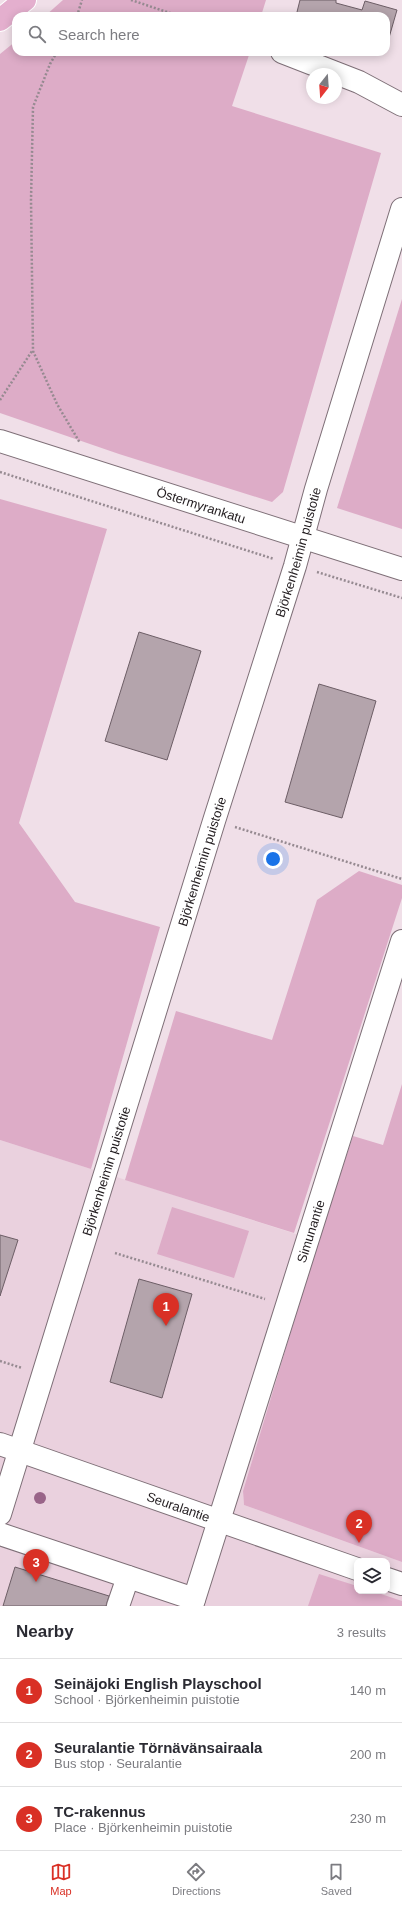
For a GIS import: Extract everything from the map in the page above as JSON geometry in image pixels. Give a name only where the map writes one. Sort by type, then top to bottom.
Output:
[{"type":"main road","points":[[0,20],[25,0]]},
{"type":"street","points":[[292,56],[359,82],[402,105]]},
{"type":"street","name":"Björkenheimin puistotie","points":[[0,1514],[10,1447],[214,821],[295,566],[316,489],[402,209]]},
{"type":"street","name":"Östermyrankatu","points":[[0,441],[402,569]]},
{"type":"street","name":"Simunantie","points":[[193,1603],[402,942]]},
{"type":"street","name":"Seuralantie","points":[[10,1447],[354,1568]]},
{"type":"street","points":[[0,1534],[128,1577],[193,1603]]},
{"type":"street","points":[[118,1606],[128,1577]]},
{"type":"street","points":[[390,1580],[402,1584]]},
{"type":"path","points":[[78,12],[82,0]]},
{"type":"path","points":[[132,0],[167,12]]},
{"type":"path","points":[[55,56],[33,107],[31,200],[33,351],[57,404],[79,441],[83,468]]},
{"type":"path","points":[[0,400],[33,351]]},
{"type":"path","points":[[0,472],[295,566],[402,598]]},
{"type":"path","points":[[214,821],[402,879]]},
{"type":"path","points":[[115,1253],[252,1295]]},
{"type":"shaded area","points":[[63,0],[266,0],[262,12],[50,12]]},
{"type":"shaded area","points":[[12,44],[12,56],[249,56],[232,106],[381,153],[283,492],[272,502],[119,454],[0,413],[0,54]]},
{"type":"shaded area","points":[[402,299],[402,529],[337,508]]},
{"type":"shaded area","points":[[0,499],[107,529],[19,823],[75,902],[160,927],[91,1169],[0,1140]]},
{"type":"shaded area","points":[[359,871],[402,885],[402,898],[294,1233],[125,1180],[176,1011],[272,1040],[317,900]]},
{"type":"shaded area","points":[[402,1084],[402,1562],[244,1505],[243,1491],[318,1241],[353,1136],[383,1145]]},
{"type":"shaded area","points":[[0,1140],[318,1241],[243,1491],[244,1505],[402,1562],[402,1606],[0,1606]]},
{"type":"shaded area","points":[[172,1207],[249,1231],[234,1278],[157,1254]]},
{"type":"shaded area","points":[[319,1574],[354,1585],[354,1594],[381,1594],[402,1601],[402,1606],[308,1606]]},
{"type":"building","points":[[300,0],[336,0],[336,3],[362,10],[365,1],[397,10],[390,34],[390,12],[297,12]]},
{"type":"building","points":[[139,632],[201,651],[167,760],[105,741]]},
{"type":"building","points":[[319,684],[376,701],[342,818],[285,802]]},
{"type":"building","points":[[0,1235],[18,1240],[0,1296]]},
{"type":"building","points":[[139,1279],[192,1294],[162,1398],[110,1382]]},
{"type":"building","points":[[15,1567],[109,1596],[106,1606],[3,1606]]},
{"type":"place","name":"Seinäjoki English Playschool","points":[[166,1326]]},
{"type":"place","name":"Seuralantie Törnävänsairaala","points":[[359,1543]]},
{"type":"place","name":"TC-rakennus","points":[[36,1582]]}]
